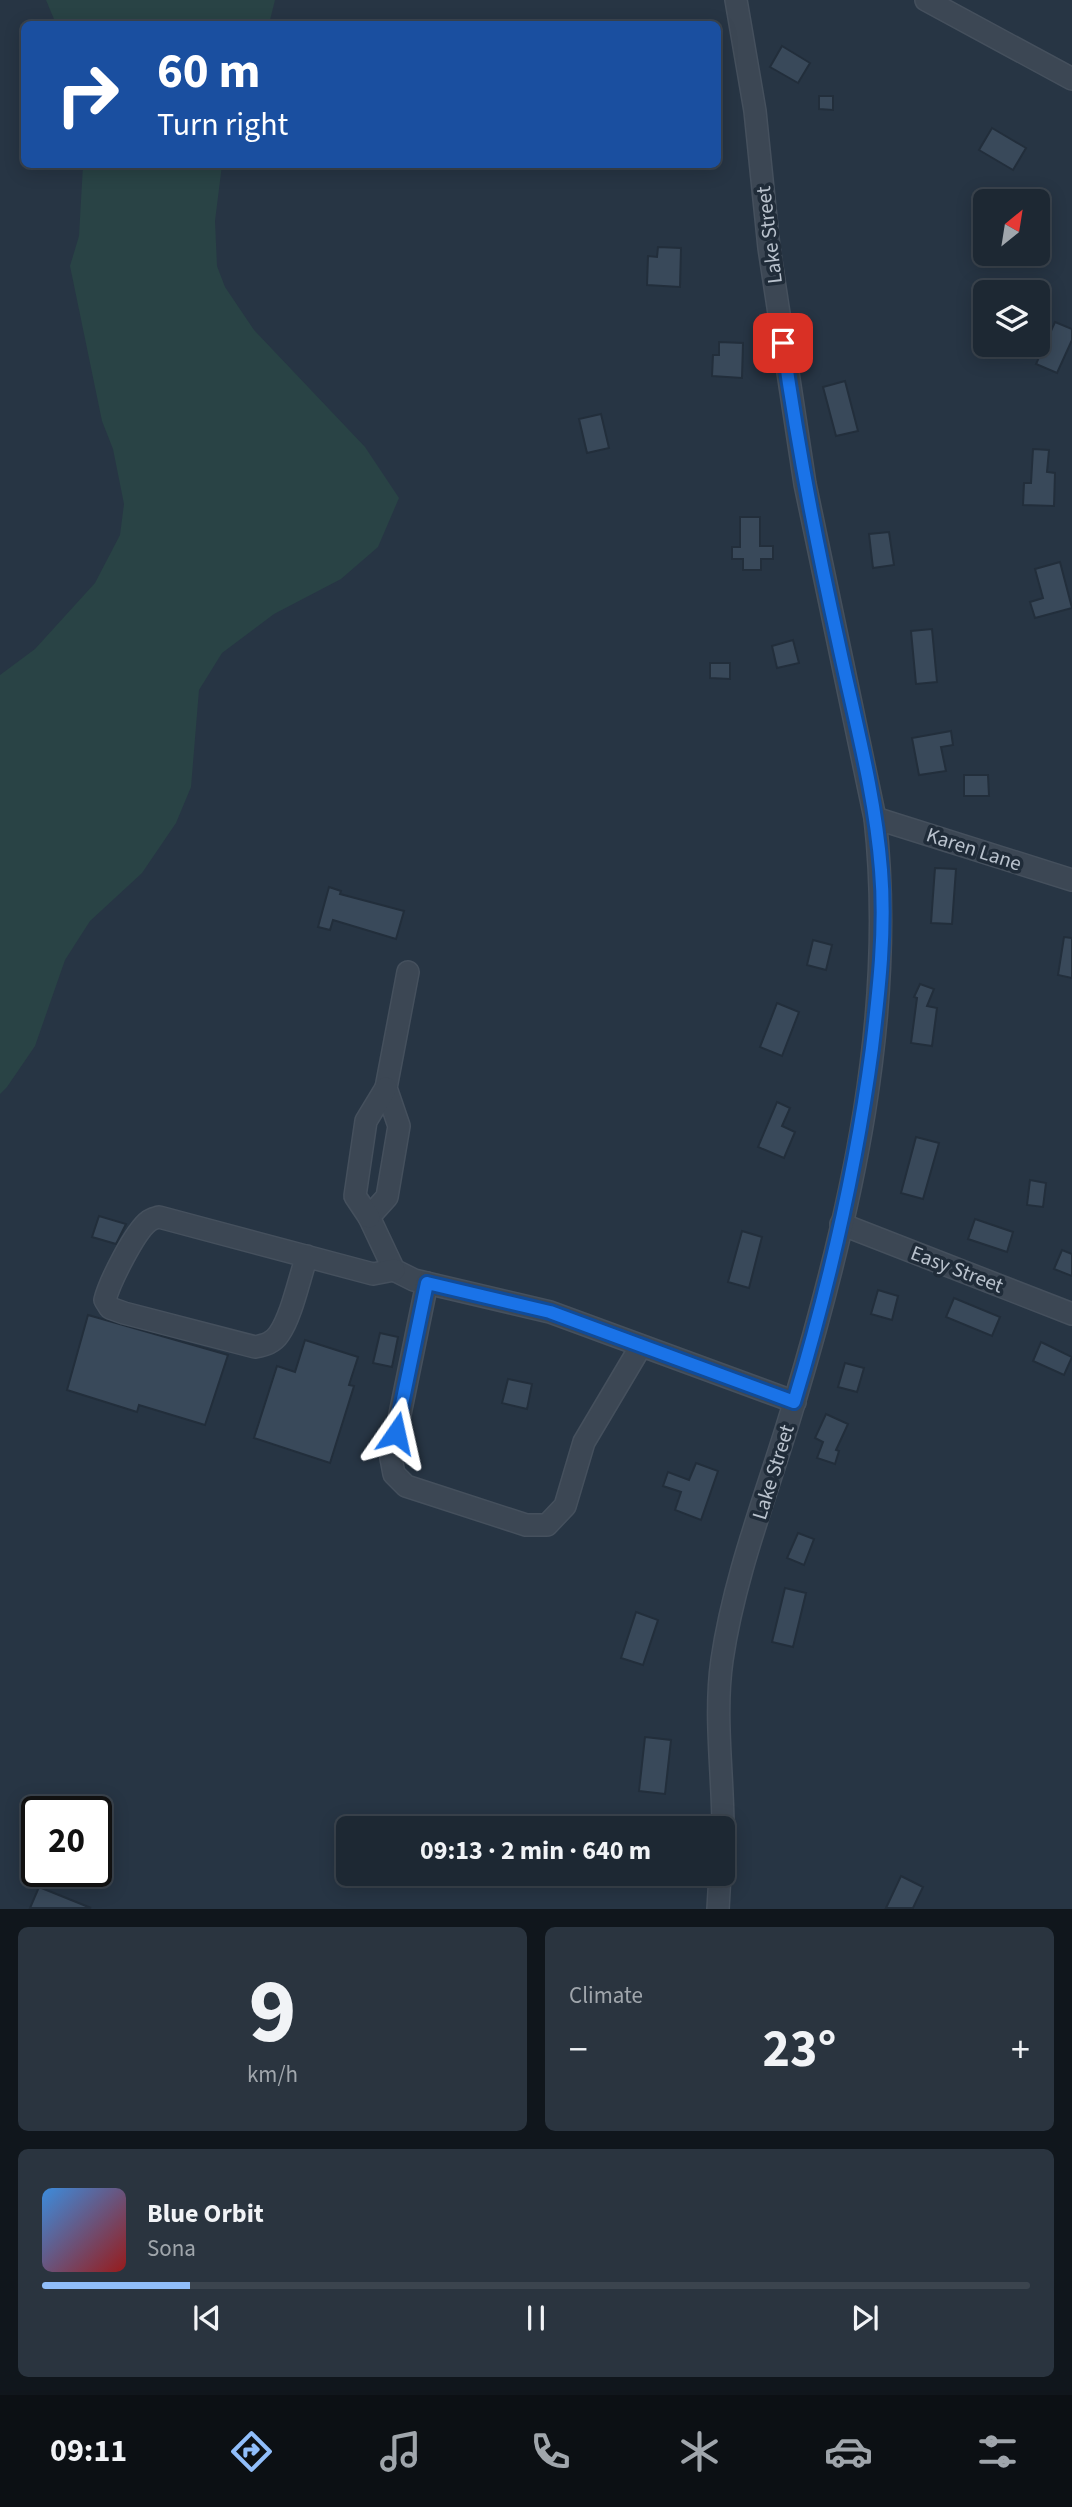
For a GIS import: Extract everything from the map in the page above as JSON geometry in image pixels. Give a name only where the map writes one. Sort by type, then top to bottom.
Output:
[{"type":"street","name":"Lake Street","points":[[723,1816],[719,1703],[724,1650],[744,1566],[825,1294],[841,1224],[862,1127],[877,1009],[881,950],[881,872],[875,818],[805,484],[771,261],[755,111],[736,0]]},
{"type":"street","points":[[926,0],[1072,79]]},
{"type":"street","name":"Karen Lane","points":[[875,818],[1072,880]]},
{"type":"street","points":[[394,1270],[369,1217],[355,1196],[366,1121],[386,1088],[408,972]]},
{"type":"street","points":[[369,1217],[387,1197],[399,1126],[386,1088]]},
{"type":"street","points":[[307,1256],[285,1321],[278,1336],[267,1345],[255,1347],[124,1313],[110,1308],[105,1300],[108,1286],[141,1230],[150,1220],[159,1217],[373,1273],[394,1270],[414,1280],[550,1312],[794,1402]]},
{"type":"street","name":"Easy Street","points":[[841,1224],[1072,1314]]},
{"type":"street","points":[[427,1283],[391,1458],[394,1474],[406,1486],[423,1493],[526,1525],[547,1525],[565,1506],[584,1442],[641,1346]]},
{"type":"street","points":[[718,1909],[719,1886]]},
{"type":"green space","points":[[46,0],[275,0],[270,21],[55,21]]},
{"type":"green space","points":[[83,168],[222,168],[215,221],[217,266],[225,287],[254,330],[365,447],[399,498],[378,547],[341,579],[274,614],[222,653],[199,690],[191,787],[176,823],[142,873],[90,921],[65,960],[35,1046],[0,1094],[0,675],[35,649],[95,583],[120,535],[124,504],[113,449],[102,421],[70,266],[79,236]]},
{"type":"building","points":[[782,46],[810,63],[798,83],[770,67]]},
{"type":"building","points":[[819,96],[833,96],[833,110],[819,109]]},
{"type":"building","points":[[992,128],[1026,148],[1013,170],[979,150]]},
{"type":"building","points":[[658,247],[681,248],[680,287],[647,285],[648,256],[657,257]]},
{"type":"building","points":[[1055,322],[1072,329],[1072,340],[1057,373],[1036,364],[1039,357],[1050,357],[1050,333]]},
{"type":"building","points":[[719,342],[743,343],[742,378],[712,376],[713,355],[719,355]]},
{"type":"building","points":[[845,381],[858,431],[836,436],[823,387]]},
{"type":"building","points":[[601,414],[609,448],[587,453],[579,419]]},
{"type":"building","points":[[1033,449],[1049,450],[1047,472],[1055,473],[1054,506],[1023,505],[1024,483],[1031,483]]},
{"type":"building","points":[[740,517],[760,517],[760,546],[773,546],[773,559],[761,559],[761,570],[743,570],[743,559],[732,559],[732,547],[740,547]]},
{"type":"building","points":[[889,532],[894,565],[873,568],[869,534]]},
{"type":"building","points":[[1060,562],[1072,608],[1035,618],[1030,602],[1043,598],[1035,569]]},
{"type":"building","points":[[932,629],[937,682],[916,684],[911,631]]},
{"type":"building","points":[[793,640],[799,663],[777,668],[772,646]]},
{"type":"building","points":[[710,663],[730,663],[730,679],[710,678]]},
{"type":"building","points":[[951,731],[953,745],[941,747],[946,771],[919,775],[912,738]]},
{"type":"building","points":[[964,775],[988,775],[989,796],[964,796]]},
{"type":"building","points":[[935,868],[956,869],[952,924],[931,923]]},
{"type":"building","points":[[329,887],[341,891],[340,894],[404,911],[396,939],[333,920],[330,930],[318,927]]},
{"type":"building","points":[[1064,937],[1072,938],[1072,978],[1058,975]]},
{"type":"building","points":[[813,940],[832,945],[826,970],[807,965]]},
{"type":"building","points":[[920,984],[934,989],[927,1006],[937,1008],[932,1046],[911,1043],[917,998],[914,997]]},
{"type":"building","points":[[777,1003],[799,1012],[782,1056],[760,1047]]},
{"type":"building","points":[[777,1102],[790,1108],[782,1126],[795,1132],[784,1158],[758,1147]]},
{"type":"building","points":[[916,1137],[939,1143],[923,1199],[901,1193]]},
{"type":"building","points":[[1030,1180],[1046,1183],[1043,1207],[1027,1205]]},
{"type":"building","points":[[99,1216],[126,1224],[116,1244],[92,1237]]},
{"type":"building","points":[[975,1219],[1013,1232],[1007,1252],[968,1239]]},
{"type":"building","points":[[742,1231],[762,1237],[749,1288],[728,1282]]},
{"type":"building","points":[[1062,1250],[1072,1254],[1072,1276],[1054,1269]]},
{"type":"building","points":[[878,1290],[898,1296],[892,1320],[871,1314]]},
{"type":"building","points":[[954,1298],[1000,1317],[992,1336],[946,1317]]},
{"type":"building","points":[[88,1315],[228,1355],[205,1425],[139,1405],[137,1412],[67,1390]]},
{"type":"building","points":[[380,1333],[398,1337],[392,1367],[373,1363]]},
{"type":"building","points":[[305,1340],[358,1357],[349,1385],[354,1386],[330,1463],[254,1438],[277,1366],[295,1372]]},
{"type":"building","points":[[1041,1342],[1072,1357],[1064,1375],[1033,1361]]},
{"type":"building","points":[[845,1363],[864,1368],[857,1392],[838,1387]]},
{"type":"building","points":[[508,1379],[532,1384],[527,1409],[502,1403]]},
{"type":"building","points":[[826,1414],[848,1424],[836,1450],[839,1451],[835,1464],[817,1458],[823,1442],[815,1438]]},
{"type":"building","points":[[696,1463],[718,1471],[701,1520],[675,1510],[681,1492],[663,1486],[668,1472],[689,1480]]},
{"type":"building","points":[[798,1533],[814,1539],[804,1565],[787,1558]]},
{"type":"building","points":[[785,1588],[806,1593],[793,1647],[772,1642]]},
{"type":"building","points":[[636,1612],[658,1620],[643,1665],[621,1658]]},
{"type":"building","points":[[645,1737],[671,1740],[665,1794],[639,1791]]},
{"type":"building","points":[[901,1876],[923,1887],[913,1908],[886,1908]]},
{"type":"building","points":[[39,1887],[91,1908],[30,1908]]},
{"type":"route","points":[[396,1433],[427,1283],[550,1312],[794,1402],[828,1281],[862,1127],[877,1009],[881,950],[881,872],[871,794],[815,536],[783,343]]}]
